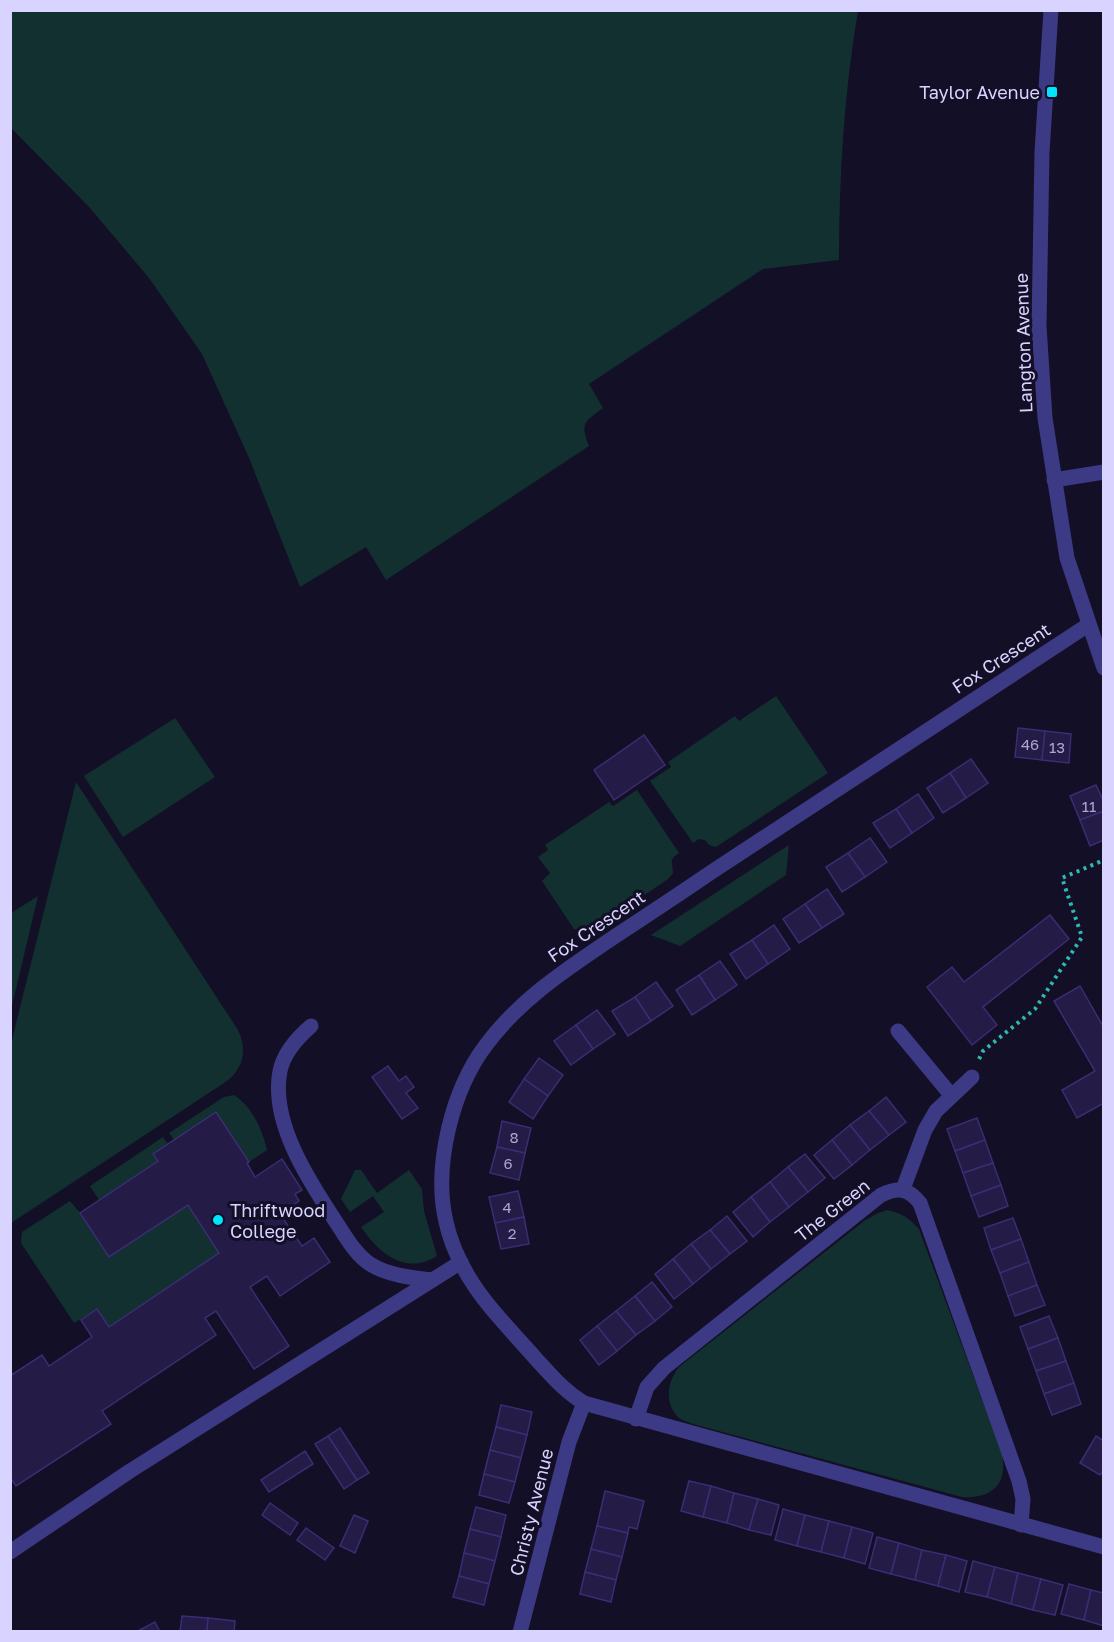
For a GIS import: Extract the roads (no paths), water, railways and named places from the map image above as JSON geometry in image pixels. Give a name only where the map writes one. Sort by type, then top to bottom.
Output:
[{"type":"street","name":"Langton Avenue","points":[[1051,10],[1042,152],[1039,326],[1045,418],[1067,558],[1104,668]]},
{"type":"street","points":[[1054,480],[1104,472]]},
{"type":"street","name":"Fox Crescent","points":[[584,1403],[560,1384],[477,1291],[452,1242],[443,1205],[444,1156],[460,1092],[473,1065],[492,1038],[520,1007],[573,964],[1088,625]]},
{"type":"street","points":[[311,1026],[290,1047],[280,1071],[279,1094],[293,1148],[324,1205],[362,1258],[372,1266],[384,1270],[432,1280]]},
{"type":"street","points":[[898,1031],[951,1095]]},
{"type":"street","points":[[972,1077],[936,1111],[925,1130],[903,1189],[913,1194],[920,1203],[1019,1481],[1023,1499],[1021,1525]]},
{"type":"street","name":"The Green","points":[[636,1419],[647,1387],[664,1368],[881,1195],[891,1190],[903,1189]]},
{"type":"street","points":[[10,1552],[130,1471],[461,1262]]},
{"type":"street","points":[[584,1403],[1104,1547]]},
{"type":"street","name":"Christy Avenue","points":[[520,1632],[569,1442],[584,1403]]},
{"type":"place","name":"Taylor Avenue","points":[[1052,92]]},
{"type":"place","name":"Thriftwood College","points":[[218,1220]]}]
